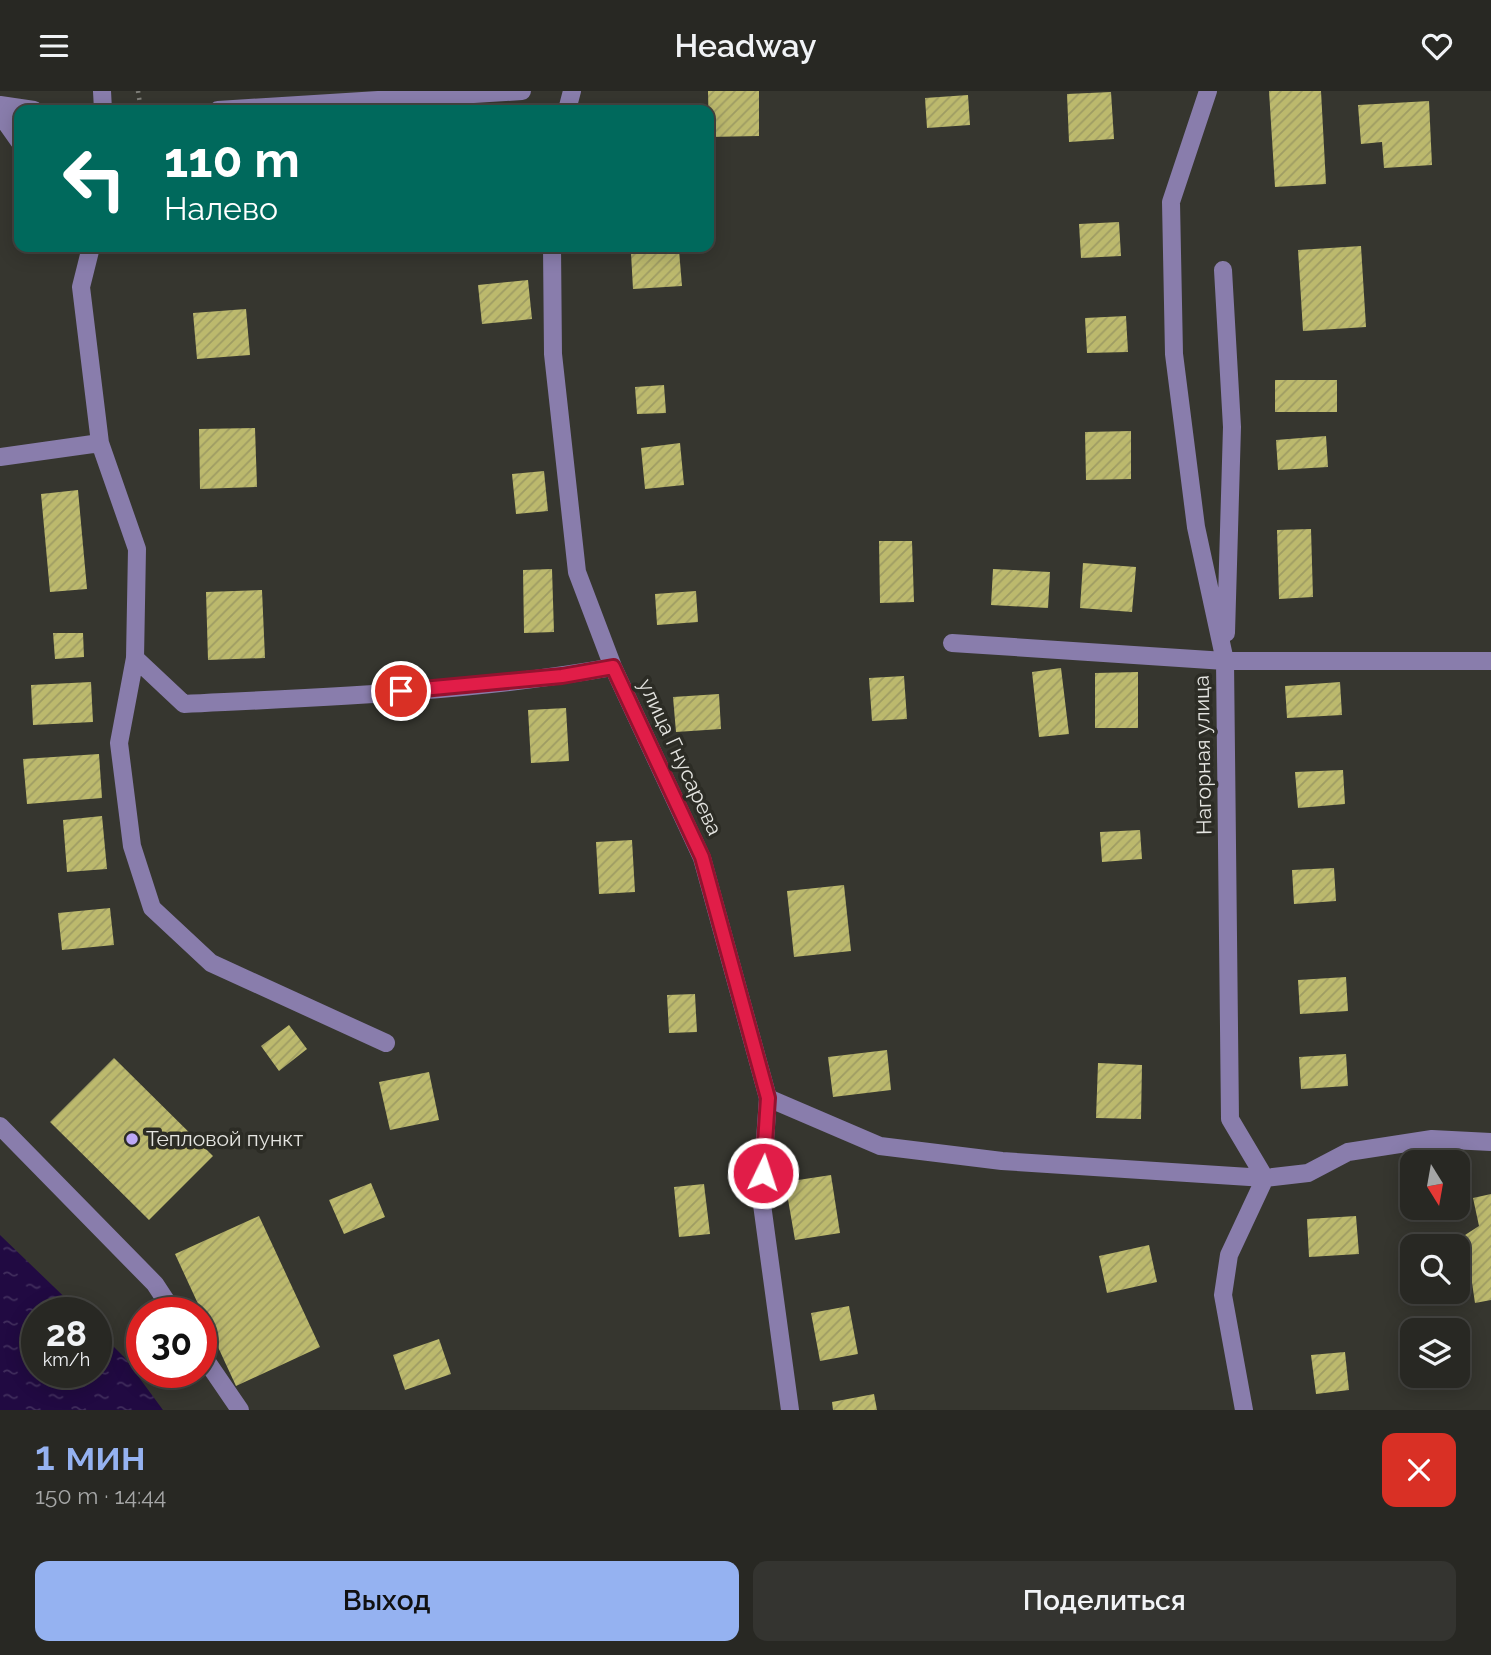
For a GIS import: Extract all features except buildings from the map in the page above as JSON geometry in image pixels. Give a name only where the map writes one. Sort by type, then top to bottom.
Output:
[{"type":"street","points":[[298,105],[522,91]]},
{"type":"street","name":"Нагорная улица","points":[[1208,91],[1171,202],[1174,354],[1196,527],[1225,661],[1230,1119],[1265,1178]]},
{"type":"street","points":[[0,114],[14,134]]},
{"type":"street","points":[[90,252],[81,287],[100,443],[137,549],[135,658],[119,743],[132,846],[152,908],[211,963],[386,1043]]},
{"type":"street","name":"улица Гнусарева","points":[[552,252],[553,354],[577,572],[613,667],[702,857],[768,1098],[761,1197],[790,1410]]},
{"type":"street","points":[[1223,270],[1232,427],[1225,661]]},
{"type":"street","points":[[0,457],[100,443]]},
{"type":"street","points":[[953,643],[1225,661],[1491,661]]},
{"type":"street","points":[[135,658],[184,704],[347,696],[562,676],[613,667]]},
{"type":"street","points":[[768,1098],[880,1146],[1002,1161],[1265,1178],[1308,1173],[1348,1152],[1432,1139],[1491,1142]]},
{"type":"street","points":[[0,1126],[155,1284],[164,1297]]},
{"type":"street","points":[[1244,1410],[1223,1295],[1229,1255],[1265,1178]]},
{"type":"street","points":[[217,1376],[240,1410]]},
{"type":"water","points":[[0,1235],[64,1297],[21,1297],[21,1388],[112,1388],[112,1345],[126,1360],[126,1388],[147,1388],[163,1410],[0,1410]]},
{"type":"place","name":"Тепловой пункт","points":[[132,1139]]},
{"type":"route","points":[[401,691],[562,676],[613,667],[702,857],[768,1098],[763,1173]]}]
